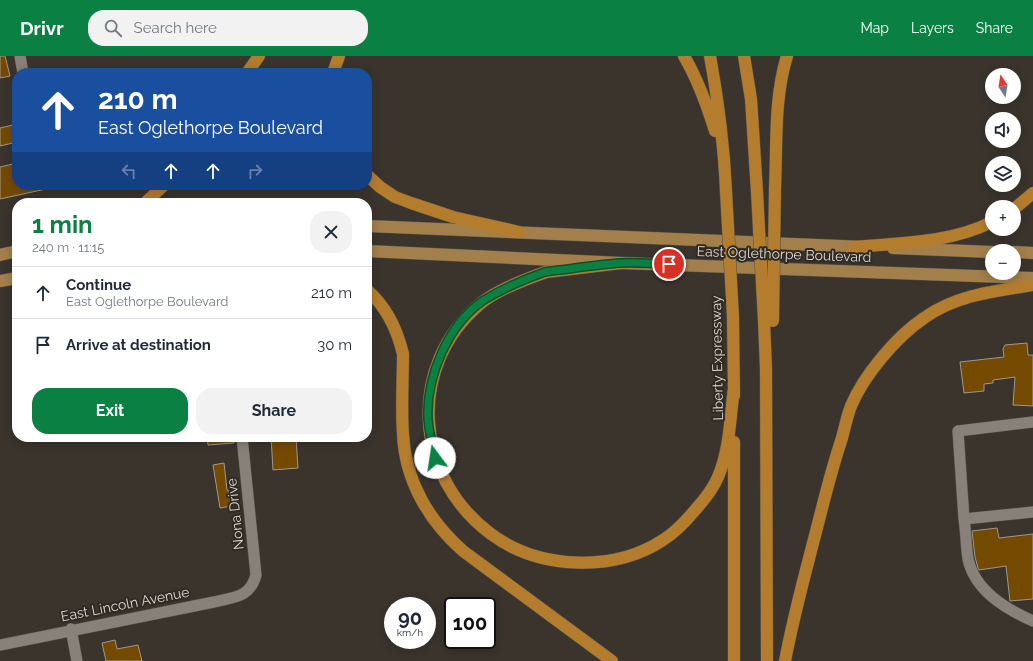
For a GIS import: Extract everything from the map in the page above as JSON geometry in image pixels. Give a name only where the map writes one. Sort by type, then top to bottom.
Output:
[{"type":"highway","points":[[251,68],[259,56]]},
{"type":"highway","points":[[334,68],[338,56]]},
{"type":"highway","points":[[684,56],[695,75],[711,116],[725,167]]},
{"type":"highway","name":"Liberty Expressway","points":[[710,56],[716,91],[725,167],[733,317],[734,661]]},
{"type":"highway","points":[[744,56],[751,99],[768,321]]},
{"type":"highway","points":[[767,661],[766,369],[778,97],[780,82],[787,56]]},
{"type":"highway","points":[[372,180],[395,197],[411,203],[453,217],[519,232]]},
{"type":"highway","points":[[150,198],[159,190]]},
{"type":"highway","points":[[1021,203],[1033,193]]},
{"type":"highway","points":[[854,247],[931,240],[971,230],[985,225]]},
{"type":"highway","points":[[621,263],[546,272],[535,276],[509,287],[485,300],[467,316],[454,331],[440,356],[432,380],[428,402],[430,438],[435,458],[445,480],[462,506],[474,520],[492,535],[510,546],[549,560],[590,562],[625,557],[644,550],[663,540],[690,516],[704,500],[718,479],[727,452],[734,388]]},
{"type":"highway","points":[[785,661],[829,480],[852,405],[864,383],[891,347],[906,332],[924,318],[958,301],[979,294],[1033,285]]},
{"type":"highway","points":[[372,295],[387,313],[394,325],[400,341],[403,354],[404,447],[411,477],[423,505],[446,535],[463,551],[612,661]]},
{"type":"main road","name":"East Oglethorpe Boulevard","points":[[372,226],[985,252]]},
{"type":"main road","points":[[0,255],[12,252]]},
{"type":"main road","name":"East Oglethorpe Boulevard","points":[[372,252],[1033,278]]},
{"type":"main road","points":[[1021,252],[1033,253]]},
{"type":"main road","points":[[0,281],[12,279]]},
{"type":"street","points":[[20,56],[22,68]]},
{"type":"street","points":[[1033,422],[958,431],[964,519],[969,560],[976,579],[992,597],[1014,612],[1033,621]]},
{"type":"street","name":"Nona Drive","points":[[243,442],[256,575],[252,586]]},
{"type":"street","points":[[964,519],[1033,512]]},
{"type":"street","name":"East Lincoln Avenue","points":[[0,644],[235,597],[247,592],[252,586]]},
{"type":"street","points":[[71,629],[77,661]]},
{"type":"building","points":[[0,56],[5,56],[10,76],[0,78]]},
{"type":"building","points":[[12,125],[12,143],[0,146],[0,128]]},
{"type":"building","points":[[12,164],[12,190],[41,190],[0,199],[0,167]]},
{"type":"building","points":[[1027,343],[1028,355],[1033,355],[1033,406],[1013,405],[1015,377],[993,380],[993,383],[984,384],[984,391],[964,393],[960,362],[1004,357],[1003,349],[1005,345]]},
{"type":"building","points":[[208,442],[234,442],[234,443],[208,445]]},
{"type":"building","points":[[271,442],[296,442],[298,468],[273,470]]},
{"type":"building","points":[[224,463],[227,490],[231,506],[220,508],[213,465]]},
{"type":"building","points":[[997,528],[999,538],[1033,534],[1033,599],[1010,601],[1006,566],[979,570],[975,557],[972,531]]},
{"type":"building","points":[[115,640],[117,649],[138,645],[142,661],[106,661],[102,643]]},
{"type":"route","points":[[435,458],[430,438],[428,419],[428,402],[432,380],[438,361],[454,331],[480,304],[509,287],[546,272],[621,263],[669,264]]}]
